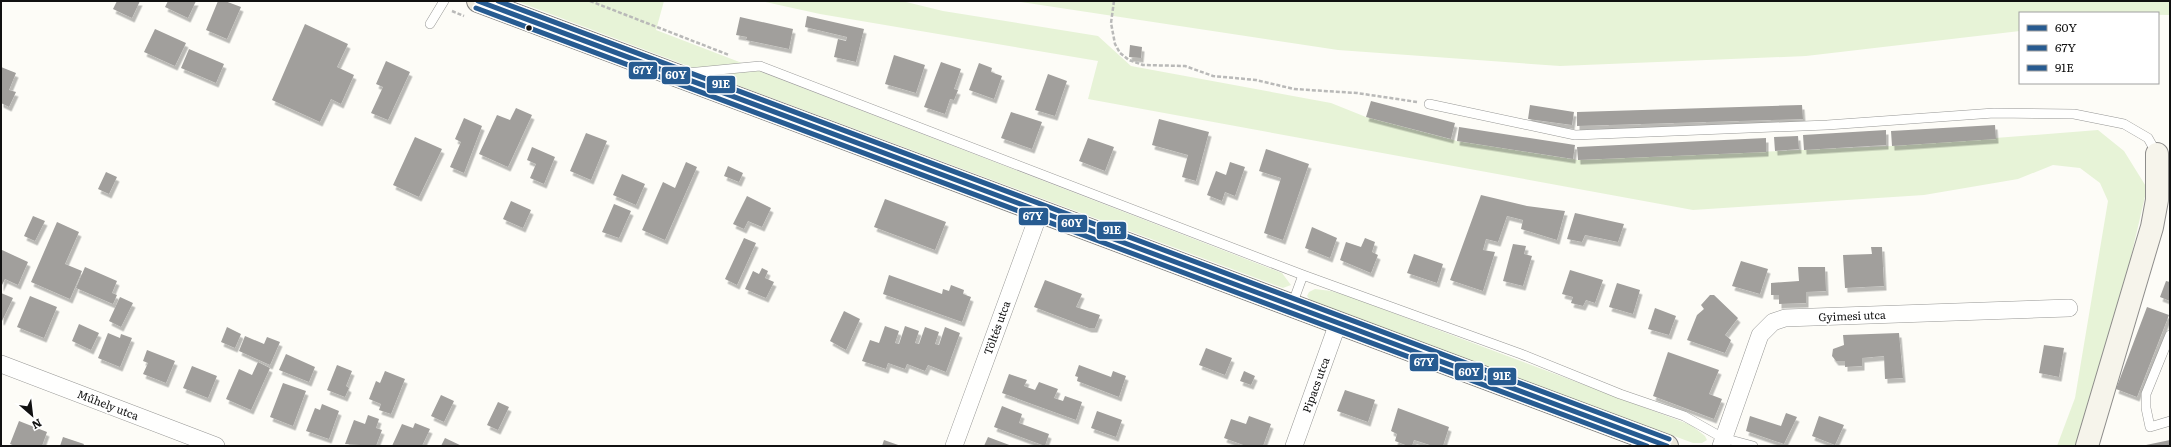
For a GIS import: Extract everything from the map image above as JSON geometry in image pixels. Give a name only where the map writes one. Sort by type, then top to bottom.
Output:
[{"type":"main road","points":[[478,1],[1338,323],[1631,440],[1667,446]]},
{"type":"street","points":[[2086,446],[2152,227],[2157,200],[2157,154]]},
{"type":"street","name":"Töltés utca","points":[[954,446],[1040,211]]},
{"type":"street","name":"Gyimesi utca","points":[[1722,442],[1760,335],[1773,322],[1785,318],[2068,308]]},
{"type":"street","name":"Pipacs utca","points":[[1294,446],[1338,323]]},
{"type":"street","name":"Műhely utca","points":[[1,364],[216,446]]},
{"type":"lane","points":[[430,24],[444,1]]},
{"type":"lane","points":[[672,74],[760,66],[1304,275],[1521,354],[1620,394],[1684,416],[1722,442],[1753,446]]},
{"type":"lane","points":[[1429,104],[1575,135],[1827,125],[1994,113],[2074,114],[2124,124],[2148,138],[2157,154]]},
{"type":"lane","points":[[1292,306],[1304,275]]},
{"type":"lane","points":[[2170,335],[2146,394],[2146,408],[2150,427],[2170,421]]},
{"type":"path","points":[[590,1],[730,55]]},
{"type":"path","points":[[1114,1],[1111,23],[1115,44],[1120,53],[1129,60],[1143,65],[1185,66],[1213,76],[1256,80],[1294,89],[1357,93],[1429,104]]},
{"type":"green space","points":[[516,1],[664,1],[656,30],[742,63],[696,69]]},
{"type":"green space","points":[[761,1],[902,1],[943,11],[1098,36],[1131,66],[1331,103],[1366,117],[1457,141],[1578,160],[1892,146],[2098,130],[2124,151],[2147,188],[2116,321],[2079,446],[2057,446],[2075,398],[2108,201],[2100,183],[2080,168],[2053,165],[2018,179],[1924,195],[1693,210],[1088,99],[1098,61],[820,14]]},
{"type":"green space","points":[[1015,1],[2170,1],[2170,15],[2159,15],[2159,12],[2019,12],[2019,31],[1806,56],[1560,66],[1338,50]]},
{"type":"green space","points":[[759,71],[1282,273],[1291,285],[1283,288],[718,78],[718,74]]},
{"type":"green space","points":[[1315,289],[1331,291],[1348,296],[1691,425],[1705,436],[1707,440],[1702,443],[1693,443],[1312,302],[1307,296],[1309,292]]},
{"type":"building","points":[[117,1],[140,1],[132,18],[113,9]]},
{"type":"building","points":[[168,1],[196,1],[188,18],[165,7]]},
{"type":"building","points":[[218,1],[225,1],[241,7],[227,39],[206,30]]},
{"type":"building","points":[[807,16],[864,29],[856,62],[834,57],[838,39],[846,41],[847,37],[805,27]]},
{"type":"building","points":[[740,17],[793,29],[789,49],[746,40],[747,37],[736,35]]},
{"type":"building","points":[[305,24],[348,44],[337,67],[354,75],[341,104],[331,99],[320,122],[272,100]]},
{"type":"building","points":[[155,29],[186,43],[175,66],[144,52]]},
{"type":"building","points":[[1130,45],[1142,47],[1141,58],[1129,57]]},
{"type":"building","points":[[189,49],[224,64],[216,83],[181,68]]},
{"type":"building","points":[[894,55],[925,65],[916,93],[885,84]]},
{"type":"building","points":[[386,61],[410,72],[388,120],[371,113],[383,87],[376,84]]},
{"type":"building","points":[[941,62],[961,69],[954,89],[958,90],[954,100],[950,99],[945,114],[924,107]]},
{"type":"building","points":[[979,63],[992,68],[991,72],[1002,76],[994,99],[969,90]]},
{"type":"building","points":[[1,67],[16,73],[9,90],[16,92],[9,107],[1,103]]},
{"type":"building","points":[[1048,74],[1067,81],[1055,116],[1035,110]]},
{"type":"building","points":[[1371,101],[1455,123],[1451,139],[1366,117]]},
{"type":"building","points":[[1530,105],[1574,112],[1572,125],[1528,119]]},
{"type":"building","points":[[1802,105],[1803,119],[1577,126],[1577,112]]},
{"type":"building","points":[[516,108],[532,115],[508,167],[479,154],[497,115],[510,120]]},
{"type":"building","points":[[1011,112],[1042,122],[1032,149],[1001,138]]},
{"type":"building","points":[[464,118],[482,126],[464,173],[450,167],[461,142],[455,139]]},
{"type":"building","points":[[1159,119],[1209,132],[1196,181],[1182,177],[1188,155],[1152,145]]},
{"type":"building","points":[[1995,125],[1996,139],[1892,146],[1891,131]]},
{"type":"building","points":[[1459,127],[1575,145],[1573,159],[1457,141]]},
{"type":"building","points":[[1886,130],[1886,145],[1804,150],[1803,135]]},
{"type":"building","points":[[586,133],[607,141],[591,180],[570,171]]},
{"type":"building","points":[[1798,136],[1799,149],[1775,151],[1774,137]]},
{"type":"building","points":[[415,137],[442,149],[419,197],[393,185]]},
{"type":"building","points":[[1088,138],[1114,147],[1105,171],[1079,161]]},
{"type":"building","points":[[1766,138],[1766,152],[1578,160],[1577,147]]},
{"type":"building","points":[[532,147],[555,157],[544,184],[530,178],[536,164],[527,160]]},
{"type":"building","points":[[1266,149],[1309,164],[1283,240],[1264,233],[1281,178],[1259,171]]},
{"type":"building","points":[[686,162],[697,167],[665,240],[642,230],[663,182],[675,188]]},
{"type":"building","points":[[1230,162],[1245,167],[1235,196],[1225,192],[1222,201],[1207,195],[1216,171],[1226,175]]},
{"type":"building","points":[[728,166],[743,173],[739,182],[724,176]]},
{"type":"building","points":[[106,172],[117,177],[109,194],[98,189]]},
{"type":"building","points":[[622,174],[645,184],[636,205],[613,195]]},
{"type":"building","points":[[1481,195],[1527,206],[1565,211],[1557,240],[1521,229],[1523,220],[1507,216],[1498,242],[1486,239],[1483,250],[1495,252],[1483,291],[1450,280]]},
{"type":"building","points":[[747,196],[771,208],[762,227],[748,221],[744,229],[733,224]]},
{"type":"building","points":[[885,199],[946,222],[935,250],[874,227]]},
{"type":"building","points":[[511,201],[531,210],[523,228],[503,219]]},
{"type":"building","points":[[614,204],[631,211],[619,238],[602,232]]},
{"type":"building","points":[[1575,213],[1624,224],[1618,242],[1585,235],[1582,242],[1567,239]]},
{"type":"building","points":[[33,216],[45,221],[35,241],[24,236]]},
{"type":"building","points":[[57,222],[79,232],[65,264],[82,271],[70,299],[31,282]]},
{"type":"building","points":[[1312,227],[1337,238],[1330,258],[1305,248]]},
{"type":"building","points":[[744,238],[756,243],[737,285],[725,279]]},
{"type":"building","points":[[1365,238],[1375,242],[1372,252],[1378,255],[1371,273],[1340,260],[1346,242],[1361,247]]},
{"type":"building","points":[[1513,244],[1526,246],[1524,254],[1532,256],[1523,286],[1503,281]]},
{"type":"building","points":[[1871,247],[1882,247],[1884,286],[1845,288],[1843,255],[1872,254]]},
{"type":"building","points":[[2,250],[28,262],[18,285],[5,279],[1,287]]},
{"type":"building","points":[[1414,254],[1443,264],[1437,283],[1407,273]]},
{"type":"building","points":[[1741,261],[1768,269],[1760,294],[1732,286]]},
{"type":"building","points":[[85,267],[117,281],[112,293],[117,295],[113,304],[76,288]]},
{"type":"building","points":[[1798,267],[1825,267],[1826,291],[1806,292],[1806,303],[1779,304],[1779,295],[1771,295],[1771,283],[1799,281]]},
{"type":"building","points":[[762,268],[768,271],[765,278],[774,282],[766,298],[745,289],[753,271],[759,274]]},
{"type":"building","points":[[1570,270],[1603,280],[1595,303],[1586,300],[1583,306],[1571,303],[1573,297],[1562,294]]},
{"type":"building","points":[[889,275],[942,294],[943,289],[949,291],[951,285],[964,290],[963,294],[971,297],[962,322],[883,294]]},
{"type":"building","points":[[1045,280],[1082,294],[1076,307],[1100,315],[1095,328],[1089,328],[1034,307]]},
{"type":"building","points":[[2166,281],[2170,282],[2170,301],[2160,297]]},
{"type":"building","points":[[1617,283],[1640,290],[1633,314],[1609,307]]},
{"type":"building","points":[[1,293],[13,298],[2,321],[1,320]]},
{"type":"building","points":[[1710,295],[1714,295],[1738,318],[1725,335],[1731,340],[1725,353],[1687,340],[1697,315],[1704,309],[1701,305]]},
{"type":"building","points":[[30,296],[57,307],[44,338],[17,327]]},
{"type":"building","points":[[120,297],[133,303],[121,327],[109,321]]},
{"type":"building","points":[[2147,307],[2169,315],[2137,397],[2116,389]]},
{"type":"building","points":[[1655,308],[1676,316],[1669,335],[1648,329]]},
{"type":"building","points":[[844,311],[860,319],[846,350],[830,341]]},
{"type":"building","points":[[79,324],[99,333],[91,350],[72,341]]},
{"type":"building","points":[[885,326],[899,331],[895,343],[899,344],[905,326],[919,331],[915,343],[919,344],[925,327],[939,332],[935,344],[939,345],[945,327],[960,333],[946,372],[928,365],[925,371],[907,364],[905,369],[888,363],[886,369],[862,361],[870,340],[879,343]]},
{"type":"building","points":[[227,327],[241,334],[235,348],[221,342]]},
{"type":"building","points":[[108,333],[120,338],[121,334],[132,338],[120,367],[98,358]]},
{"type":"building","points":[[1899,333],[1903,378],[1885,379],[1884,356],[1862,358],[1862,366],[1845,367],[1845,361],[1836,361],[1832,356],[1833,349],[1844,345],[1843,335]]},
{"type":"building","points":[[245,336],[264,344],[267,337],[280,342],[270,365],[239,351]]},
{"type":"building","points":[[2044,345],[2064,348],[2059,377],[2039,373]]},
{"type":"building","points":[[1206,348],[1232,358],[1225,375],[1199,365]]},
{"type":"building","points":[[147,350],[175,361],[166,383],[143,374],[148,363],[143,361]]},
{"type":"building","points":[[1668,352],[1719,370],[1709,394],[1722,399],[1714,419],[1653,396]]},
{"type":"building","points":[[286,354],[315,367],[309,382],[279,370]]},
{"type":"building","points":[[258,362],[270,368],[251,410],[226,399],[239,369],[252,375]]},
{"type":"building","points":[[337,365],[352,371],[346,386],[349,388],[345,397],[327,390]]},
{"type":"building","points":[[1079,365],[1111,377],[1113,371],[1126,376],[1119,397],[1077,381],[1078,377],[1075,376]]},
{"type":"building","points":[[192,366],[217,376],[208,398],[183,388]]},
{"type":"building","points":[[385,371],[405,379],[391,414],[379,410],[381,404],[369,399],[376,381],[380,383]]},
{"type":"building","points":[[1244,371],[1255,376],[1251,385],[1240,381]]},
{"type":"building","points":[[1009,374],[1027,380],[1024,386],[1035,390],[1039,382],[1058,389],[1054,398],[1063,401],[1065,396],[1082,402],[1076,420],[1002,393]]},
{"type":"building","points":[[283,383],[306,391],[293,426],[270,417]]},
{"type":"building","points":[[1345,390],[1375,400],[1368,422],[1337,411]]},
{"type":"building","points":[[441,395],[454,401],[444,422],[431,416]]},
{"type":"building","points":[[498,402],[509,407],[498,430],[487,425]]},
{"type":"building","points":[[322,404],[339,411],[329,439],[306,431],[315,408],[320,410]]},
{"type":"building","points":[[1002,406],[1022,414],[1019,423],[1049,434],[1045,446],[994,427]]},
{"type":"building","points":[[1398,408],[1449,427],[1443,446],[1433,446],[1414,440],[1412,446],[1408,446],[1395,441],[1397,434],[1391,431]]},
{"type":"building","points":[[1097,411],[1122,420],[1116,437],[1091,428]]},
{"type":"building","points":[[1786,413],[1797,417],[1784,444],[1746,431],[1750,416],[1781,426]]},
{"type":"building","points":[[368,415],[379,419],[376,428],[382,430],[376,446],[345,444],[354,420],[365,424]]},
{"type":"building","points":[[1249,416],[1271,424],[1263,446],[1246,446],[1224,438],[1231,419],[1246,424]]},
{"type":"building","points":[[1819,416],[1844,425],[1835,445],[1812,436]]},
{"type":"building","points":[[19,421],[47,432],[42,446],[15,446],[10,444]]},
{"type":"building","points":[[415,423],[430,429],[422,446],[392,446],[402,424],[413,428]]},
{"type":"building","points":[[63,437],[84,444],[83,446],[60,446]]},
{"type":"building","points":[[988,437],[1012,446],[984,446]]},
{"type":"building","points":[[445,438],[462,446],[441,446]]},
{"type":"building","points":[[884,440],[901,446],[882,446]]},
{"type":"building","points":[[2170,440],[2170,446],[2146,446],[2146,445]]},
{"type":"transit line","name":"60Y","points":[[478,1],[1667,446]]},
{"type":"transit line","name":"91E","points":[[498,1],[1669,439]]},
{"type":"transit line","name":"67Y","points":[[476,8],[1647,446]]}]
